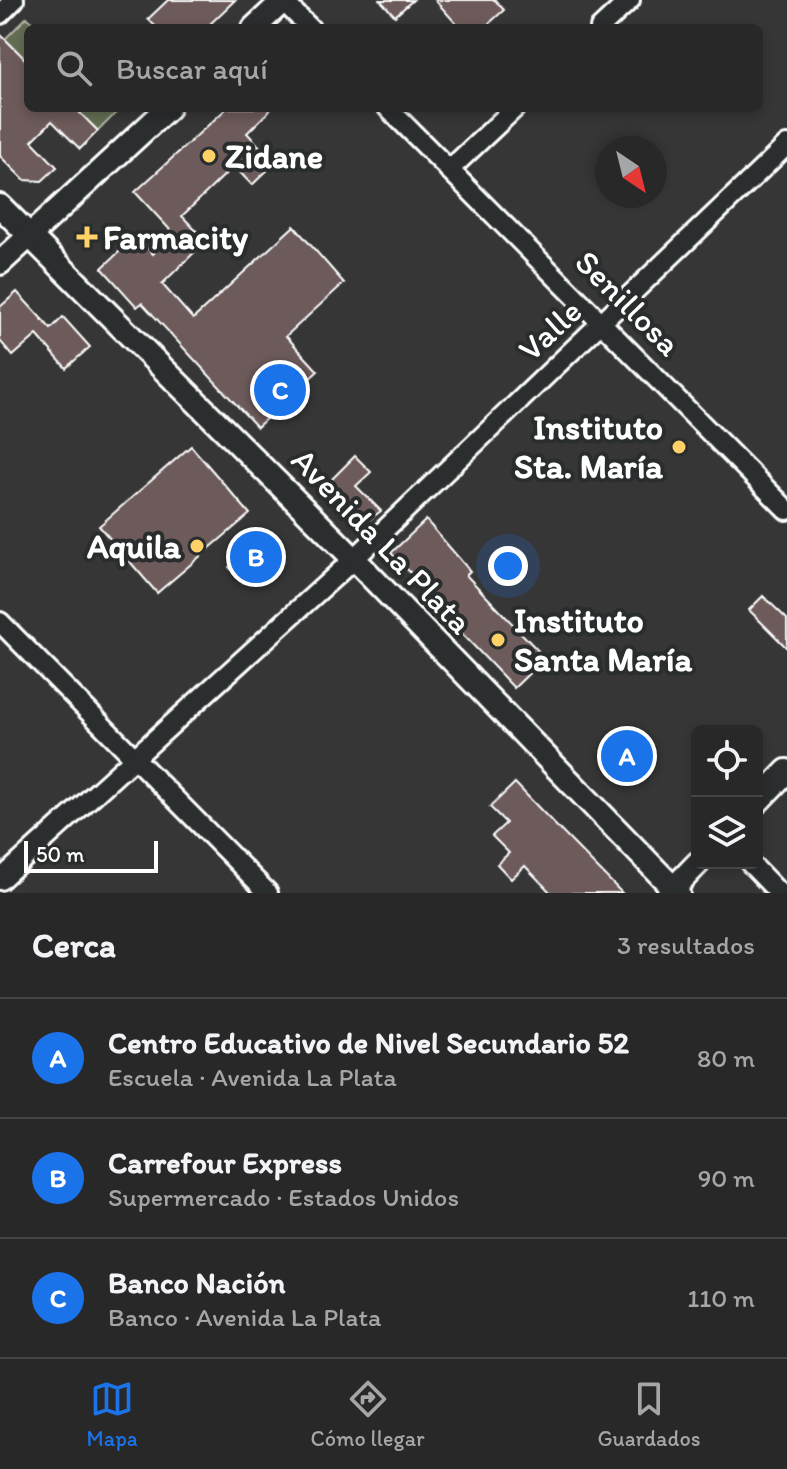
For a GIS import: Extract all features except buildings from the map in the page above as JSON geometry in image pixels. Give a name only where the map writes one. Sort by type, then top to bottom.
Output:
[{"type":"main road","points":[[258,24],[283,0]]},
{"type":"main road","points":[[0,263],[164,112]]},
{"type":"main road","name":"Avenida La Plata","points":[[0,206],[354,559],[674,892]]},
{"type":"main road","points":[[762,797],[787,771]]},
{"type":"main road","points":[[674,892],[693,869]]},
{"type":"street","points":[[0,14],[14,0]]},
{"type":"street","points":[[283,0],[306,24]]},
{"type":"street","points":[[604,24],[630,0]]},
{"type":"street","name":"Senillosa","points":[[392,112],[787,510]]},
{"type":"street","points":[[449,170],[511,112]]},
{"type":"street","name":"Valle","points":[[0,880],[134,755],[354,559],[787,145]]},
{"type":"street","points":[[0,622],[268,893]]},
{"type":"street","points":[[756,869],[779,893]]},
{"type":"green space","points":[[27,17],[33,24],[24,24],[24,58],[5,39]]},
{"type":"green space","points":[[79,112],[117,112],[98,131]]},
{"type":"place","name":"Zidane","points":[[209,156]]},
{"type":"place","name":"Farmacity","points":[[87,237]]},
{"type":"place","name":"Banco Nación","points":[[280,390]]},
{"type":"place","name":"Instituto Sta. María","points":[[679,447]]},
{"type":"place","name":"Aquila","points":[[197,546]]},
{"type":"place","name":"Carrefour Express","points":[[256,557]]},
{"type":"place","name":"Instituto Santa María","points":[[498,640]]},
{"type":"place","name":"Centro Educativo de Nivel Secundario 52","points":[[627,756]]}]
